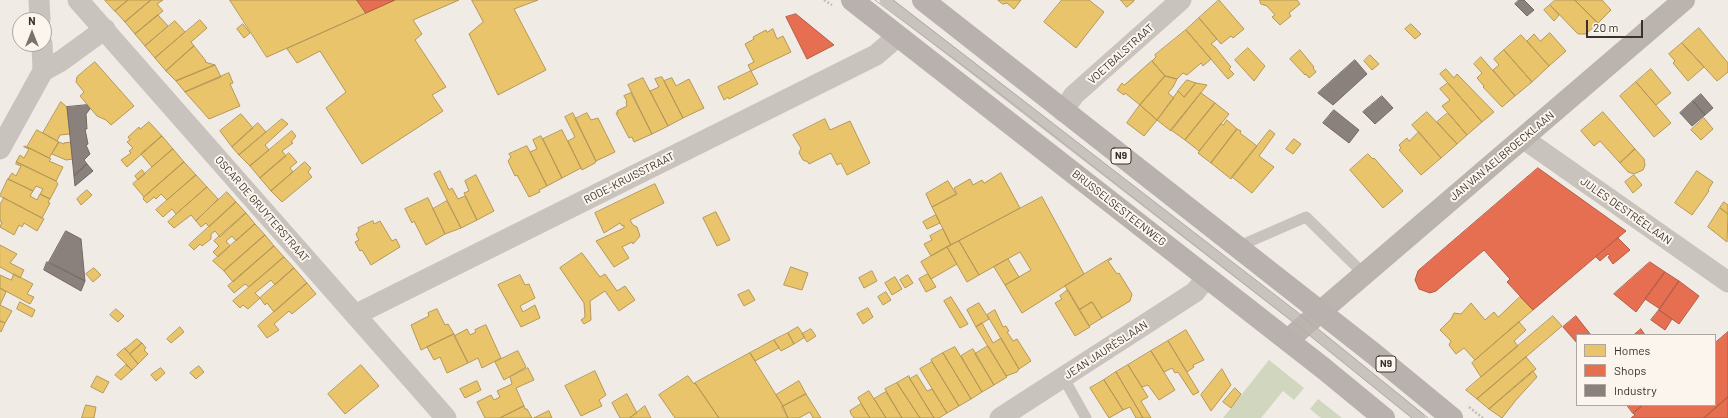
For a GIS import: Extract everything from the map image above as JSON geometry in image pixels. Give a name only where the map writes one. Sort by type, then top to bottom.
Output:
[{"type":"main road","name":"BRUSSELSESTEENWEG","points":[[852,0],[1288,340],[1384,418]]},
{"type":"main road","name":"N9","points":[[923,0],[1236,247],[1312,318],[1452,418]]},
{"type":"street","points":[[39,0],[40,12]]},
{"type":"street","name":"OSCAR DE GRUYTERSTRAAT","points":[[78,0],[446,418]]},
{"type":"street","name":"VOETBALSTRAAT","points":[[1063,111],[1074,95],[1181,0]]},
{"type":"street","name":"JAN VAN AELBROECKLAAN","points":[[1288,340],[1524,139],[1684,0]]},
{"type":"street","points":[[43,71],[61,61],[104,29]]},
{"type":"street","name":"RODE-KRUISSTRAAT","points":[[355,315],[876,55],[898,36]]},
{"type":"street","points":[[0,149],[43,71],[42,52]]},
{"type":"street","name":"JULES DESTRÉELAAN","points":[[1524,139],[1728,282]]},
{"type":"street","name":"JEAN JAURÈSLAAN","points":[[1000,418],[1195,292],[1207,277]]},
{"type":"lane","points":[[885,0],[1312,318],[1420,418]]},
{"type":"lane","points":[[1236,247],[1306,217],[1364,274]]},
{"type":"lane","points":[[1063,377],[1086,418]]},
{"type":"green space","points":[[1269,360],[1304,388],[1294,400],[1283,391],[1261,418],[1223,418]]},
{"type":"green space","points":[[1318,399],[1342,418],[1321,418],[1310,409]]},
{"type":"building: Homes","points":[[105,0],[128,0],[115,11]]},
{"type":"building: Homes","points":[[128,0],[151,0],[125,22],[115,11]]},
{"type":"building: Homes","points":[[151,0],[163,0],[157,4],[163,11],[135,34],[125,22]]},
{"type":"building: Homes","points":[[230,0],[357,0],[366,13],[267,57]]},
{"type":"building: Homes","points":[[395,0],[459,0],[413,20],[422,34],[415,40],[446,87],[432,95],[443,111],[362,164],[326,108],[346,92],[320,51],[297,63],[287,49]]},
{"type":"building: Homes","points":[[472,0],[538,0],[514,9],[546,70],[498,95],[469,34],[483,22]]},
{"type":"building: Homes","points":[[998,0],[1021,0],[1014,9],[1007,3],[1003,4]]},
{"type":"building: Homes","points":[[1062,0],[1089,0],[1104,12],[1076,48],[1044,22]]},
{"type":"building: Homes","points":[[1121,0],[1134,0],[1134,1],[1127,7]]},
{"type":"building: Homes","points":[[1219,0],[1244,29],[1233,38],[1231,36],[1221,44],[1199,18]]},
{"type":"building: Homes","points":[[1260,0],[1297,0],[1300,4],[1289,13],[1291,16],[1280,25],[1272,17],[1275,15],[1267,6],[1261,4]]},
{"type":"building: Homes","points":[[1555,0],[1575,0],[1598,23],[1586,34],[1578,34],[1550,5]]},
{"type":"building: Homes","points":[[1575,0],[1602,0],[1611,10],[1598,23]]},
{"type":"building: Homes","points":[[1550,5],[1559,15],[1554,21],[1544,10]]},
{"type":"building: Homes","points":[[158,15],[168,26],[145,46],[135,34]]},
{"type":"building: Homes","points":[[1199,18],[1217,39],[1211,44],[1231,67],[1229,69],[1234,74],[1228,79],[1186,30]]},
{"type":"building: Homes","points":[[200,20],[207,28],[191,42],[194,46],[166,71],[155,58]]},
{"type":"building: Homes","points":[[175,21],[185,32],[155,58],[145,46]]},
{"type":"building: Homes","points":[[243,24],[250,33],[244,38],[237,29]]},
{"type":"building: Homes","points":[[1411,24],[1421,34],[1415,39],[1405,29]]},
{"type":"building: Homes","points":[[1699,28],[1728,63],[1728,72],[1717,81],[1682,43]]},
{"type":"building: Homes","points":[[773,29],[777,39],[783,36],[791,52],[751,71],[748,65],[754,62],[745,44],[754,39],[753,37],[766,30],[767,32]]},
{"type":"building: Homes","points":[[1186,30],[1211,59],[1203,66],[1201,63],[1187,75],[1183,73],[1177,79],[1165,76],[1152,61],[1156,57],[1155,55]]},
{"type":"building: Homes","points":[[1550,33],[1566,51],[1549,66],[1527,41],[1534,34],[1540,41]]},
{"type":"building: Homes","points":[[1521,35],[1549,66],[1532,82],[1504,50]]},
{"type":"building: Homes","points":[[1682,43],[1704,67],[1688,81],[1673,63],[1675,61],[1669,54]]},
{"type":"building: Homes","points":[[194,46],[206,61],[205,62],[215,65],[176,81],[166,71]]},
{"type":"building: Homes","points":[[1248,48],[1265,66],[1254,81],[1235,60]]},
{"type":"building: Homes","points":[[1300,50],[1314,67],[1313,68],[1316,72],[1309,78],[1290,59]]},
{"type":"building: Homes","points":[[1504,50],[1532,82],[1515,96],[1493,70],[1499,65],[1494,59]]},
{"type":"building: Homes","points":[[1370,55],[1379,64],[1372,70],[1364,61]]},
{"type":"building: Homes","points":[[1481,57],[1515,96],[1502,107],[1483,87],[1484,86],[1477,78],[1482,73],[1474,64]]},
{"type":"building: Homes","points":[[1152,61],[1165,76],[1140,105],[1125,93],[1124,95],[1117,90],[1122,83],[1124,85]]},
{"type":"building: Homes","points":[[95,62],[134,106],[111,125],[106,120],[97,116],[80,96],[84,92],[76,82],[77,77]]},
{"type":"building: Homes","points":[[215,65],[221,77],[185,92],[176,81]]},
{"type":"building: Homes","points":[[1446,69],[1454,78],[1457,74],[1494,112],[1482,122],[1440,74]]},
{"type":"building: Homes","points":[[1651,69],[1671,93],[1656,105],[1636,82]]},
{"type":"building: Homes","points":[[751,71],[758,84],[729,99],[728,97],[724,100],[718,87]]},
{"type":"building: Homes","points":[[229,73],[233,83],[230,84],[240,106],[209,119],[185,92]]},
{"type":"building: Homes","points":[[1165,76],[1177,79],[1168,93],[1174,98],[1157,120],[1140,105]]},
{"type":"building: Homes","points":[[662,77],[683,118],[668,126],[650,91],[659,87],[655,79]]},
{"type":"building: Homes","points":[[643,78],[668,126],[652,134],[628,85]]},
{"type":"building: Homes","points":[[672,78],[676,86],[689,79],[704,108],[683,118],[664,81]]},
{"type":"building: Homes","points":[[1187,80],[1196,83],[1184,97],[1178,91]]},
{"type":"building: Homes","points":[[1636,82],[1671,123],[1654,137],[1620,96]]},
{"type":"building: Homes","points":[[1196,83],[1207,85],[1171,131],[1157,120],[1178,91],[1184,97]]},
{"type":"building: Homes","points":[[1448,83],[1482,122],[1467,135],[1442,106],[1450,100],[1440,89]]},
{"type":"building: Homes","points":[[631,93],[652,134],[634,142],[632,137],[629,138],[616,113],[627,106],[627,101],[624,96]]},
{"type":"building: Homes","points":[[1201,93],[1215,103],[1185,140],[1171,130]]},
{"type":"building: Homes","points":[[61,102],[67,107],[70,134],[60,135],[57,141],[43,133]]},
{"type":"building: Homes","points":[[1215,103],[1229,114],[1199,151],[1185,140]]},
{"type":"building: Homes","points":[[1140,105],[1157,120],[1144,136],[1127,123]]},
{"type":"building: Homes","points":[[1427,112],[1457,144],[1441,158],[1412,125]]},
{"type":"building: Homes","points":[[1603,112],[1635,149],[1620,163],[1600,141],[1594,146],[1581,131]]},
{"type":"building: Homes","points":[[573,113],[596,161],[582,170],[568,141],[575,137],[565,117]]},
{"type":"building: Homes","points":[[587,113],[591,120],[598,118],[615,152],[596,161],[575,119]]},
{"type":"building: Homes","points":[[1448,113],[1467,135],[1457,144],[1437,122]]},
{"type":"building: Homes","points":[[241,114],[253,128],[232,147],[220,131]]},
{"type":"building: Homes","points":[[1704,118],[1713,129],[1701,140],[1691,130]]},
{"type":"building: Homes","points":[[282,119],[288,124],[265,145],[269,150],[250,166],[239,155]]},
{"type":"building: Homes","points":[[825,119],[830,130],[850,121],[870,163],[847,175],[841,163],[837,165],[831,153],[809,164],[803,160],[799,153],[801,148],[793,135]]},
{"type":"building: Homes","points":[[1227,120],[1237,129],[1211,163],[1198,153],[1221,123],[1223,125]]},
{"type":"building: Homes","points":[[149,122],[162,136],[127,167],[121,160],[131,153],[129,151],[133,148],[127,142],[130,140],[128,137],[139,127],[140,129]]},
{"type":"building: Homes","points":[[258,123],[266,132],[239,155],[232,147]]},
{"type":"building: Homes","points":[[1237,129],[1257,146],[1231,179],[1211,163]]},
{"type":"building: Homes","points":[[37,130],[59,142],[49,158],[27,147]]},
{"type":"building: Homes","points":[[562,130],[581,168],[562,178],[543,139]]},
{"type":"building: Homes","points":[[1270,130],[1275,134],[1259,156],[1274,167],[1252,193],[1232,177]]},
{"type":"building: Homes","points":[[292,131],[296,136],[291,142],[293,143],[282,151],[286,156],[260,178],[250,166]]},
{"type":"building: Homes","points":[[1419,132],[1441,158],[1421,175],[1399,150],[1401,148],[1399,145],[1407,138],[1409,141]]},
{"type":"building: Homes","points":[[162,136],[173,149],[152,167],[141,154]]},
{"type":"building: Homes","points":[[541,136],[562,178],[547,186],[530,152],[537,149],[533,140]]},
{"type":"building: Homes","points":[[1294,139],[1301,144],[1293,154],[1286,149]]},
{"type":"building: Homes","points":[[59,142],[64,144],[71,142],[73,159],[66,160],[52,154]]},
{"type":"building: Homes","points":[[25,146],[51,159],[49,161],[63,167],[56,181],[16,162],[20,155],[24,158],[29,149],[24,147]]},
{"type":"building: Homes","points":[[527,146],[547,186],[539,190],[540,192],[529,197],[517,175],[515,176],[508,161],[511,157],[509,154]]},
{"type":"building: Homes","points":[[173,149],[184,162],[144,197],[133,184]]},
{"type":"building: Homes","points":[[1635,149],[1644,159],[1645,165],[1643,170],[1634,174],[1628,172],[1620,163]]},
{"type":"building: Homes","points":[[289,153],[297,162],[290,168],[293,172],[271,191],[260,178]]},
{"type":"building: Homes","points":[[1368,154],[1373,159],[1374,158],[1403,191],[1383,208],[1350,170]]},
{"type":"building: Homes","points":[[17,162],[56,181],[58,184],[50,199],[40,194],[43,189],[36,186],[33,191],[8,179],[12,173],[16,176],[21,166],[16,164]]},
{"type":"building: Homes","points":[[184,162],[196,175],[167,200],[161,194],[156,199],[154,197],[147,203],[143,199],[144,197]]},
{"type":"building: Homes","points":[[305,162],[311,168],[308,172],[312,177],[282,202],[271,191]]},
{"type":"building: Homes","points":[[142,170],[145,174],[138,180],[135,176]]},
{"type":"building: Homes","points":[[440,171],[449,190],[452,188],[458,199],[465,196],[477,220],[461,228],[434,174]]},
{"type":"building: Homes","points":[[1697,171],[1713,182],[1708,190],[1709,191],[1692,215],[1675,203]]},
{"type":"building: Homes","points":[[1001,173],[1020,208],[951,245],[932,207],[957,194],[954,188],[970,179],[973,185],[982,180],[984,183]]},
{"type":"building: Homes","points":[[196,175],[207,187],[176,214],[172,209],[163,217],[156,210]]},
{"type":"building: Homes","points":[[476,175],[494,211],[477,220],[464,193],[469,191],[465,181]]},
{"type":"building: Homes","points":[[1634,175],[1642,185],[1633,193],[1625,182]]},
{"type":"building: Homes","points":[[8,179],[33,191],[30,196],[37,200],[40,194],[50,199],[48,202],[50,203],[42,218],[0,196]]},
{"type":"building: Homes","points":[[948,181],[956,194],[932,207],[926,194]]},
{"type":"building: Homes","points":[[655,184],[664,203],[630,220],[633,225],[637,227],[640,236],[633,244],[632,242],[622,247],[629,258],[614,267],[596,241],[624,228],[624,225],[622,226],[620,223],[604,233],[595,213]]},
{"type":"building: Homes","points":[[207,187],[218,199],[196,221],[191,215],[174,228],[168,222]]},
{"type":"building: Homes","points":[[87,190],[92,195],[81,205],[77,199]]},
{"type":"building: Homes","points":[[227,192],[236,202],[209,227],[206,223],[201,227],[196,221]]},
{"type":"building: Homes","points":[[1042,197],[1084,274],[1022,313],[1005,285],[1031,270],[1020,252],[979,275],[959,241]]},
{"type":"building: Homes","points":[[4,198],[44,219],[37,231],[24,223],[22,227],[19,225],[14,235],[0,227],[2,222],[0,221],[0,205]]},
{"type":"building: Homes","points":[[428,198],[445,234],[426,245],[414,221],[412,223],[405,209]]},
{"type":"building: Homes","points":[[447,201],[461,228],[445,234],[433,209]]},
{"type":"building: Homes","points":[[236,202],[246,213],[220,237],[215,231],[211,234],[211,239],[202,246],[200,244],[194,250],[189,245]]},
{"type":"building: Homes","points":[[1724,202],[1728,205],[1728,214],[1720,208]]},
{"type":"building: Homes","points":[[1720,208],[1728,214],[1727,242],[1708,227]]},
{"type":"building: Homes","points":[[716,212],[730,240],[717,246],[703,218]]},
{"type":"building: Homes","points":[[246,213],[255,224],[236,241],[232,236],[226,241],[230,246],[218,257],[213,252],[219,246],[214,241]]},
{"type":"building: Homes","points":[[936,215],[940,223],[927,229],[923,222]]},
{"type":"building: Homes","points":[[373,221],[374,224],[380,221],[392,241],[396,239],[400,247],[371,265],[355,242],[359,240],[356,234],[359,230],[358,228]]},
{"type":"building: Homes","points":[[255,224],[265,235],[224,271],[213,261]]},
{"type":"building: Homes","points":[[943,229],[951,245],[931,256],[924,244],[932,240],[930,236]]},
{"type":"building: Homes","points":[[265,235],[274,246],[233,282],[224,271]]},
{"type":"building: Homes","points":[[959,241],[979,275],[967,282],[947,247]]},
{"type":"building: Homes","points":[[0,245],[17,254],[10,263],[24,270],[20,278],[0,267]]},
{"type":"building: Homes","points":[[274,246],[284,257],[249,287],[245,284],[234,293],[228,286]]},
{"type":"building: Homes","points":[[947,247],[957,264],[931,279],[921,262]]},
{"type":"building: Homes","points":[[582,253],[600,277],[605,274],[617,291],[625,286],[635,300],[619,311],[605,291],[590,301],[591,320],[584,324],[581,320],[585,317],[584,303],[560,268]]},
{"type":"building: Homes","points":[[284,257],[294,268],[275,285],[271,280],[255,293],[260,298],[248,309],[243,305],[240,308],[233,301]]},
{"type":"building: Homes","points":[[1111,258],[1112,259],[1108,261],[1117,274],[1119,273],[1132,294],[1130,301],[1102,318],[1092,302],[1079,310],[1065,286]]},
{"type":"building: Homes","points":[[1008,259],[1019,277],[1005,285],[994,267]]},
{"type":"building: Homes","points":[[791,267],[808,273],[802,290],[784,285]]},
{"type":"building: Homes","points":[[94,268],[101,275],[93,282],[86,274]]},
{"type":"building: Homes","points":[[294,268],[307,283],[274,312],[267,303],[265,305],[260,298]]},
{"type":"building: Homes","points":[[872,271],[877,281],[864,288],[859,278]]},
{"type":"building: Homes","points":[[14,274],[33,284],[27,294],[34,297],[30,304],[0,288],[0,275],[11,280]]},
{"type":"building: Homes","points":[[928,274],[936,287],[926,292],[919,279]]},
{"type":"building: Homes","points":[[520,275],[525,285],[529,284],[535,298],[520,306],[523,312],[535,305],[540,318],[521,327],[498,285]]},
{"type":"building: Homes","points":[[908,275],[913,283],[905,288],[900,280]]},
{"type":"building: Homes","points":[[895,277],[902,289],[892,295],[885,283]]},
{"type":"building: Homes","points":[[307,283],[316,294],[292,314],[289,311],[274,324],[279,330],[267,338],[258,326]]},
{"type":"building: Homes","points":[[0,288],[6,292],[0,305]]},
{"type":"building: Homes","points":[[749,290],[755,300],[744,306],[738,295]]},
{"type":"building: Homes","points":[[1068,290],[1090,327],[1075,336],[1055,303],[1062,299],[1060,296]]},
{"type":"building: Homes","points":[[886,292],[891,300],[883,305],[878,297]]},
{"type":"building: Homes","points":[[951,297],[968,324],[960,328],[944,301]]},
{"type":"building: Homes","points":[[1520,297],[1533,310],[1475,360],[1464,348],[1456,354],[1449,345],[1451,341],[1440,330],[1451,319],[1454,313],[1461,314],[1471,303],[1485,320],[1494,312],[1498,317]]},
{"type":"building: Homes","points":[[20,302],[35,310],[32,317],[17,309]]},
{"type":"building: Homes","points":[[1092,302],[1102,318],[1089,326],[1079,310]]},
{"type":"building: Homes","points":[[979,303],[989,319],[976,327],[967,310]]},
{"type":"building: Homes","points":[[0,305],[12,311],[5,323],[0,321]]},
{"type":"building: Homes","points":[[868,308],[873,317],[863,324],[857,314]]},
{"type":"building: Homes","points":[[116,309],[124,316],[118,322],[110,315]]},
{"type":"building: Homes","points":[[437,309],[445,325],[448,324],[454,334],[421,350],[411,325],[429,316],[428,313]]},
{"type":"building: Homes","points":[[995,310],[1003,327],[1006,326],[1009,331],[1007,332],[1013,341],[1017,339],[1031,361],[1019,369],[987,315]]},
{"type":"building: Homes","points":[[1553,316],[1562,326],[1477,399],[1466,390]]},
{"type":"building: Homes","points":[[0,321],[5,323],[1,332],[0,331]]},
{"type":"building: Homes","points":[[1519,322],[1526,330],[1514,341],[1518,346],[1481,377],[1472,363]]},
{"type":"building: Homes","points":[[982,323],[993,343],[1001,338],[1019,369],[1017,372],[1006,376],[976,327]]},
{"type":"building: Homes","points":[[486,325],[501,358],[482,368],[478,358],[468,363],[454,336],[467,329],[470,335],[476,332],[475,330]]},
{"type":"building: Homes","points":[[180,327],[184,332],[171,343],[167,339]]},
{"type":"building: Homes","points":[[798,327],[805,337],[794,344],[788,333]]},
{"type":"building: Homes","points":[[811,329],[816,336],[807,342],[802,334]]},
{"type":"building: Homes","points":[[1186,330],[1204,360],[1193,365],[1194,367],[1187,372],[1168,341]]},
{"type":"building: Homes","points":[[788,333],[794,344],[781,351],[774,340]]},
{"type":"building: Homes","points":[[454,334],[468,363],[447,373],[440,357],[434,360],[427,347]]},
{"type":"building: Homes","points":[[137,339],[142,343],[130,354],[125,349]]},
{"type":"building: Homes","points":[[774,340],[779,348],[755,361],[750,353]]},
{"type":"building: Homes","points":[[1168,341],[1199,392],[1193,395],[1178,372],[1175,373],[1172,368],[1164,372],[1151,351]]},
{"type":"building: Homes","points":[[142,343],[146,348],[144,350],[148,354],[138,364],[130,354]]},
{"type":"building: Homes","points":[[988,346],[1007,377],[994,385],[975,354]]},
{"type":"building: Homes","points":[[955,347],[982,392],[971,399],[943,353]]},
{"type":"building: Homes","points":[[125,348],[138,364],[132,370],[117,355]]},
{"type":"building: Homes","points":[[973,349],[994,385],[982,392],[961,356]]},
{"type":"building: Homes","points":[[518,351],[526,367],[504,380],[495,362]]},
{"type":"building: Homes","points":[[1151,351],[1175,390],[1159,400],[1148,385],[1142,387],[1128,365]]},
{"type":"building: Homes","points":[[750,353],[783,406],[788,418],[719,418],[695,383]]},
{"type":"building: Homes","points":[[943,353],[971,399],[959,406],[931,360]]},
{"type":"building: Homes","points":[[1526,357],[1536,369],[1489,409],[1477,399]]},
{"type":"building: Homes","points":[[932,362],[959,406],[947,413],[920,369]]},
{"type":"building: Homes","points":[[126,365],[132,370],[121,380],[115,375]]},
{"type":"building: Homes","points":[[361,365],[379,386],[345,414],[328,394]]},
{"type":"building: Homes","points":[[1128,365],[1148,397],[1141,401],[1151,418],[1143,418],[1116,372]]},
{"type":"building: Homes","points":[[199,366],[204,372],[196,379],[190,373]]},
{"type":"building: Homes","points":[[161,368],[165,373],[156,381],[151,375]]},
{"type":"building: Homes","points":[[528,368],[534,380],[516,388],[524,406],[500,418],[485,418],[477,402],[491,395],[494,400],[500,397],[497,391],[512,384],[510,377]]},
{"type":"building: Homes","points":[[1222,369],[1231,385],[1211,411],[1201,395]]},
{"type":"building: Homes","points":[[595,371],[606,395],[599,400],[602,406],[581,416],[565,386]]},
{"type":"building: Homes","points":[[1533,371],[1537,377],[1502,418],[1489,409]]},
{"type":"building: Homes","points":[[1116,372],[1143,418],[1136,418],[1130,407],[1123,410],[1104,380]]},
{"type":"building: Homes","points":[[917,375],[927,391],[932,389],[947,413],[939,418],[934,418],[910,379]]},
{"type":"building: Homes","points":[[97,376],[109,382],[103,393],[91,387]]},
{"type":"building: Homes","points":[[688,376],[694,384],[695,383],[719,418],[675,418],[659,395]]},
{"type":"building: Homes","points":[[909,376],[934,418],[920,418],[897,383]]},
{"type":"building: Homes","points":[[1104,380],[1123,410],[1109,418],[1090,388]]},
{"type":"building: Homes","points":[[477,381],[481,390],[465,398],[460,389]]},
{"type":"building: Homes","points":[[799,381],[806,394],[783,406],[776,395]]},
{"type":"building: Homes","points":[[897,383],[920,418],[902,418],[885,389]]},
{"type":"building: Homes","points":[[1235,388],[1241,394],[1231,408],[1223,402]]},
{"type":"building: Homes","points":[[869,391],[886,418],[870,418],[858,398]]},
{"type":"building: Homes","points":[[886,392],[902,418],[886,418],[874,399]]},
{"type":"building: Homes","points":[[627,394],[637,413],[629,418],[620,418],[612,403]]},
{"type":"building: Homes","points":[[806,394],[821,418],[813,418],[810,412],[799,418],[788,418],[782,407]]},
{"type":"building: Homes","points":[[861,404],[870,418],[854,418],[851,414],[850,411]]},
{"type":"building: Homes","points":[[86,405],[96,407],[94,418],[82,418]]},
{"type":"building: Homes","points":[[524,406],[532,418],[500,418]]},
{"type":"building: Homes","points":[[645,406],[651,418],[630,418]]},
{"type":"building: Homes","points":[[549,411],[552,418],[534,418]]},
{"type":"building: Shops","points":[[357,0],[395,0],[366,13]]},
{"type":"building: Shops","points":[[796,14],[834,45],[807,59],[786,17]]},
{"type":"building: Shops","points":[[1538,168],[1626,231],[1533,310],[1507,282],[1510,279],[1484,250],[1436,291],[1430,293],[1419,289],[1415,280],[1418,271]]},
{"type":"building: Shops","points":[[1618,238],[1630,250],[1613,264],[1608,257],[1610,256],[1608,254],[1600,261],[1596,257]]},
{"type":"building: Shops","points":[[1650,262],[1665,272],[1636,312],[1614,294]]},
{"type":"building: Shops","points":[[1665,272],[1679,281],[1660,309],[1645,299]]},
{"type":"building: Shops","points":[[1679,281],[1699,296],[1679,324],[1659,310]]},
{"type":"building: Shops","points":[[1659,310],[1672,319],[1665,330],[1651,320]]},
{"type":"building: Shops","points":[[1576,316],[1590,334],[1576,334],[1576,342],[1563,327]]},
{"type":"building: Shops","points":[[1641,329],[1644,334],[1635,334]]},
{"type":"building: Shops","points":[[1728,332],[1728,397],[1704,418],[1631,418],[1635,415],[1633,413],[1642,406],[1716,406],[1716,342]]},
{"type":"building: Shops","points":[[1728,397],[1728,418],[1704,418]]},
{"type":"building: Shops","points":[[1628,406],[1642,406],[1633,413]]},
{"type":"building: Industry","points":[[1519,0],[1524,0],[1534,10],[1527,16],[1515,4]]},
{"type":"building: Industry","points":[[1355,60],[1367,74],[1333,105],[1318,93]]},
{"type":"building: Industry","points":[[1701,94],[1713,108],[1705,115],[1693,101]]},
{"type":"building: Industry","points":[[1382,96],[1393,108],[1375,124],[1363,112]]},
{"type":"building: Industry","points":[[1693,101],[1705,115],[1692,126],[1680,113]]},
{"type":"building: Industry","points":[[87,105],[90,109],[86,114],[87,129],[85,129],[88,144],[86,145],[90,154],[84,160],[87,164],[74,176],[67,107]]},
{"type":"building: Industry","points":[[1334,110],[1359,130],[1349,143],[1323,123]]},
{"type":"building: Industry","points":[[87,164],[93,171],[75,186],[74,176]]},
{"type":"building: Industry","points":[[66,231],[81,239],[85,281],[49,262]]},
{"type":"building: Industry","points":[[47,262],[85,281],[81,291],[44,270]]},
{"type":"tram line","points":[[875,0],[990,86],[1288,318],[1412,418]]},
{"type":"tram line","points":[[893,0],[1296,311],[1428,418]]}]
